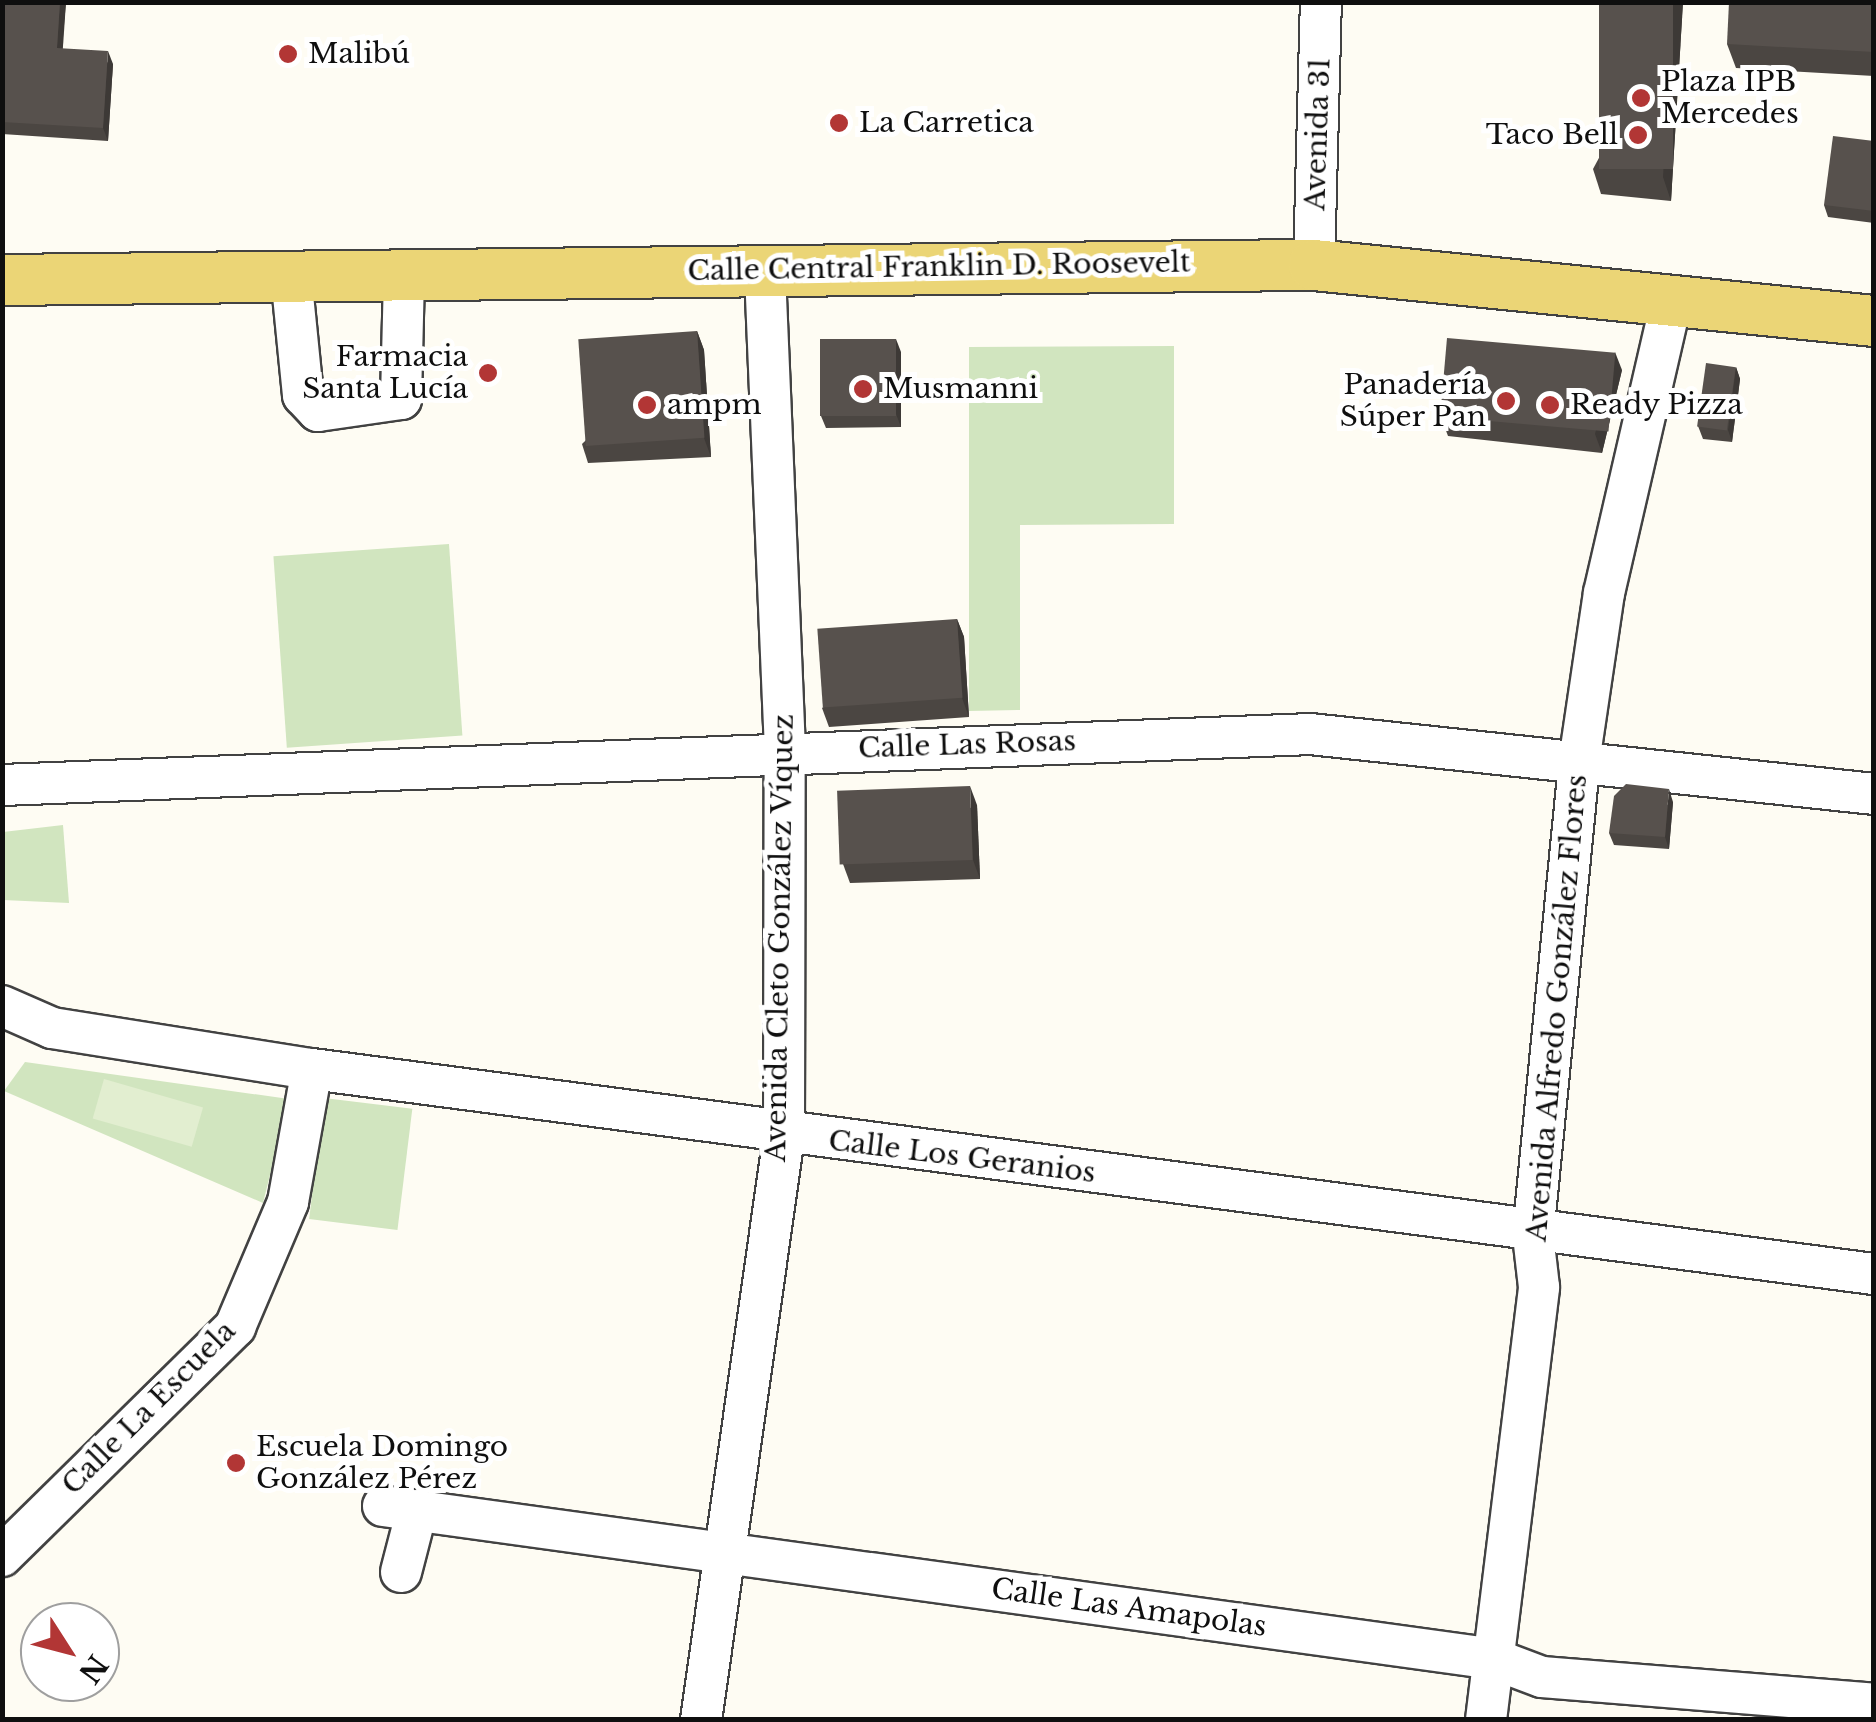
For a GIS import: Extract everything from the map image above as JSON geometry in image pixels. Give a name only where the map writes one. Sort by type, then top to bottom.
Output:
[{"type":"main road","name":"Calle Central Franklin D. Roosevelt","points":[[2,280],[1314,265],[1874,321]]},
{"type":"street","name":"Avenida 31","points":[[1314,265],[1321,2]]},
{"type":"street","name":"Avenida Cleto González Víquez","points":[[702,1720],[784,1136],[785,750],[765,271]]},
{"type":"street","points":[[292,275],[303,395],[318,411],[401,399],[404,274]]},
{"type":"street","name":"Avenida Alfredo González Flores","points":[[1486,1720],[1538,1287],[1534,1235],[1579,762],[1604,593],[1672,303]]},
{"type":"street","name":"Calle Las Rosas","points":[[2,784],[59,786],[785,750],[1310,734],[1874,794]]},
{"type":"street","name":"Calle Los Geranios","points":[[2,1006],[52,1028],[312,1069],[1534,1235],[1874,1274]]},
{"type":"street","name":"Calle La Escuela","points":[[2,1556],[234,1327],[288,1202],[312,1069]]},
{"type":"street","name":"Calle Las Amapolas","points":[[401,1572],[400,1508],[1494,1659],[1542,1677],[1874,1704]]},
{"type":"green space","points":[[1174,346],[1174,524],[1020,525],[1020,710],[969,711],[969,347]]},
{"type":"green space","points":[[449,544],[462,736],[287,748],[273,556]]},
{"type":"green space","points":[[63,825],[69,903],[3,900],[3,832]]},
{"type":"green space","points":[[25,1062],[289,1099],[263,1203],[4,1091]]},
{"type":"green space","points":[[104,1079],[203,1107],[192,1147],[93,1118]]},
{"type":"green space","points":[[324,1098],[412,1109],[397,1230],[309,1219]]},
{"type":"building","points":[[2,2],[60,2],[57,48],[108,51],[103,128],[2,122]]},
{"type":"building","name":"Plaza IPB Mercedes","points":[[1599,2],[1673,2],[1673,169],[1599,169]]},
{"type":"building","name":"Plaza IPB Mercedes","points":[[1729,2],[1874,2],[1874,52],[1727,44]]},
{"type":"building","name":"Plaza IPB Mercedes","points":[[1833,136],[1874,141],[1874,211],[1824,205]]},
{"type":"building","name":"ampm","points":[[697,331],[704,438],[586,446],[578,339]]},
{"type":"building","points":[[1447,338],[1615,353],[1608,431],[1440,417]]},
{"type":"building","name":"Musmanni","points":[[820,339],[896,339],[896,416],[820,416]]},
{"type":"building","points":[[1706,363],[1736,367],[1727,431],[1697,426]]},
{"type":"building","points":[[957,619],[963,698],[823,708],[817,629]]},
{"type":"building","points":[[1626,784],[1669,789],[1665,837],[1609,833],[1614,796]]},
{"type":"building","points":[[970,786],[973,860],[840,865],[837,791]]},
{"type":"place","name":"Malibú","points":[[288,54]]},
{"type":"place","name":"Plaza IPB Mercedes","points":[[1641,98]]},
{"type":"place","name":"La Carretica","points":[[839,123]]},
{"type":"place","name":"Taco Bell","points":[[1638,135]]},
{"type":"place","name":"Farmacia Santa Lucía","points":[[488,373]]},
{"type":"place","name":"Musmanni","points":[[863,389]]},
{"type":"place","name":"Panadería Súper Pan","points":[[1506,401]]},
{"type":"place","name":"ampm","points":[[647,405]]},
{"type":"place","name":"Ready Pizza","points":[[1550,405]]},
{"type":"place","name":"Escuela Domingo González Pérez","points":[[236,1463]]}]
